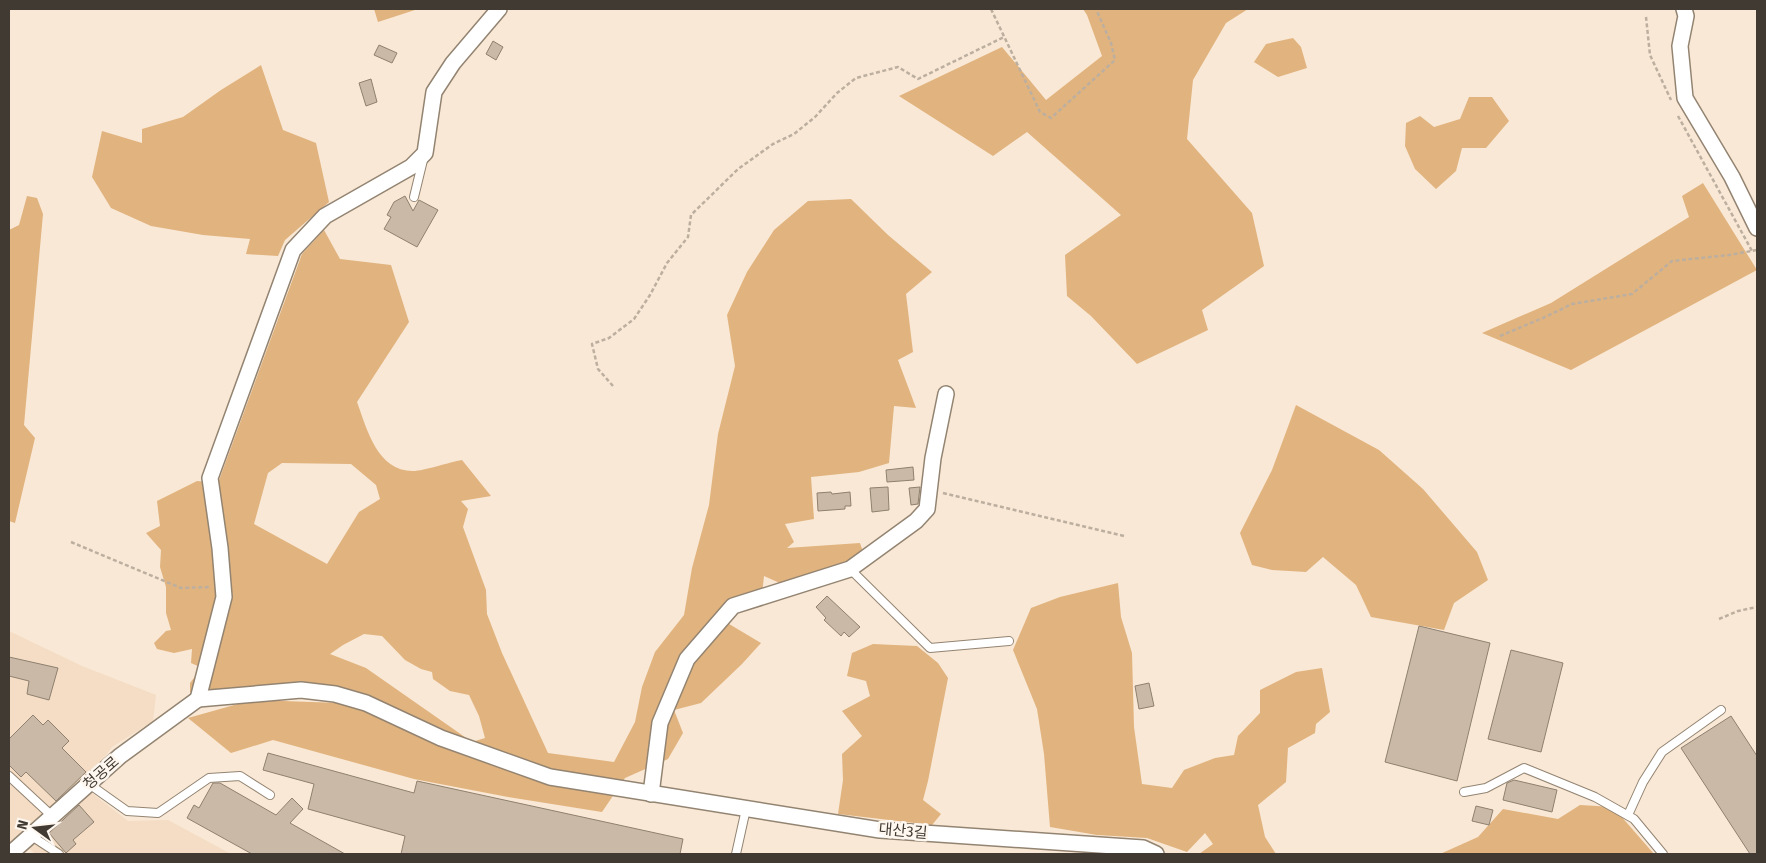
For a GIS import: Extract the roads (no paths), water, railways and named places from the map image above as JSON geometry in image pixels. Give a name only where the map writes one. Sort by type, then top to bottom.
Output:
[{"type":"street","points":[[198,699],[224,597],[220,548],[210,478],[293,250],[325,216],[411,167],[424,153],[434,92],[453,63],[499,9]]},
{"type":"street","points":[[1684,9],[1686,16],[1680,46],[1685,98],[1732,177],[1757,228]]},
{"type":"street","points":[[651,794],[660,723],[687,659],[733,606],[850,569],[916,521],[927,509],[933,458],[946,394]]},
{"type":"street","name":"대산3길","points":[[198,699],[301,690],[335,694],[366,703],[441,738],[550,777],[880,830],[1143,848],[1156,854]]},
{"type":"street","name":"청공로","points":[[10,854],[120,756],[198,699]]},
{"type":"lane","points":[[414,197],[424,153]]},
{"type":"lane","points":[[850,569],[930,648],[1009,641]]},
{"type":"lane","points":[[1628,815],[1643,782],[1662,752],[1721,710]]},
{"type":"lane","points":[[1464,792],[1486,788],[1524,768],[1594,797],[1634,818],[1663,854]]},
{"type":"lane","points":[[9,776],[52,816]]},
{"type":"lane","points":[[89,784],[127,811],[158,812],[209,778],[240,776],[270,796]]},
{"type":"lane","points":[[736,854],[746,809]]},
{"type":"lane","points":[[30,835],[59,854]]}]
